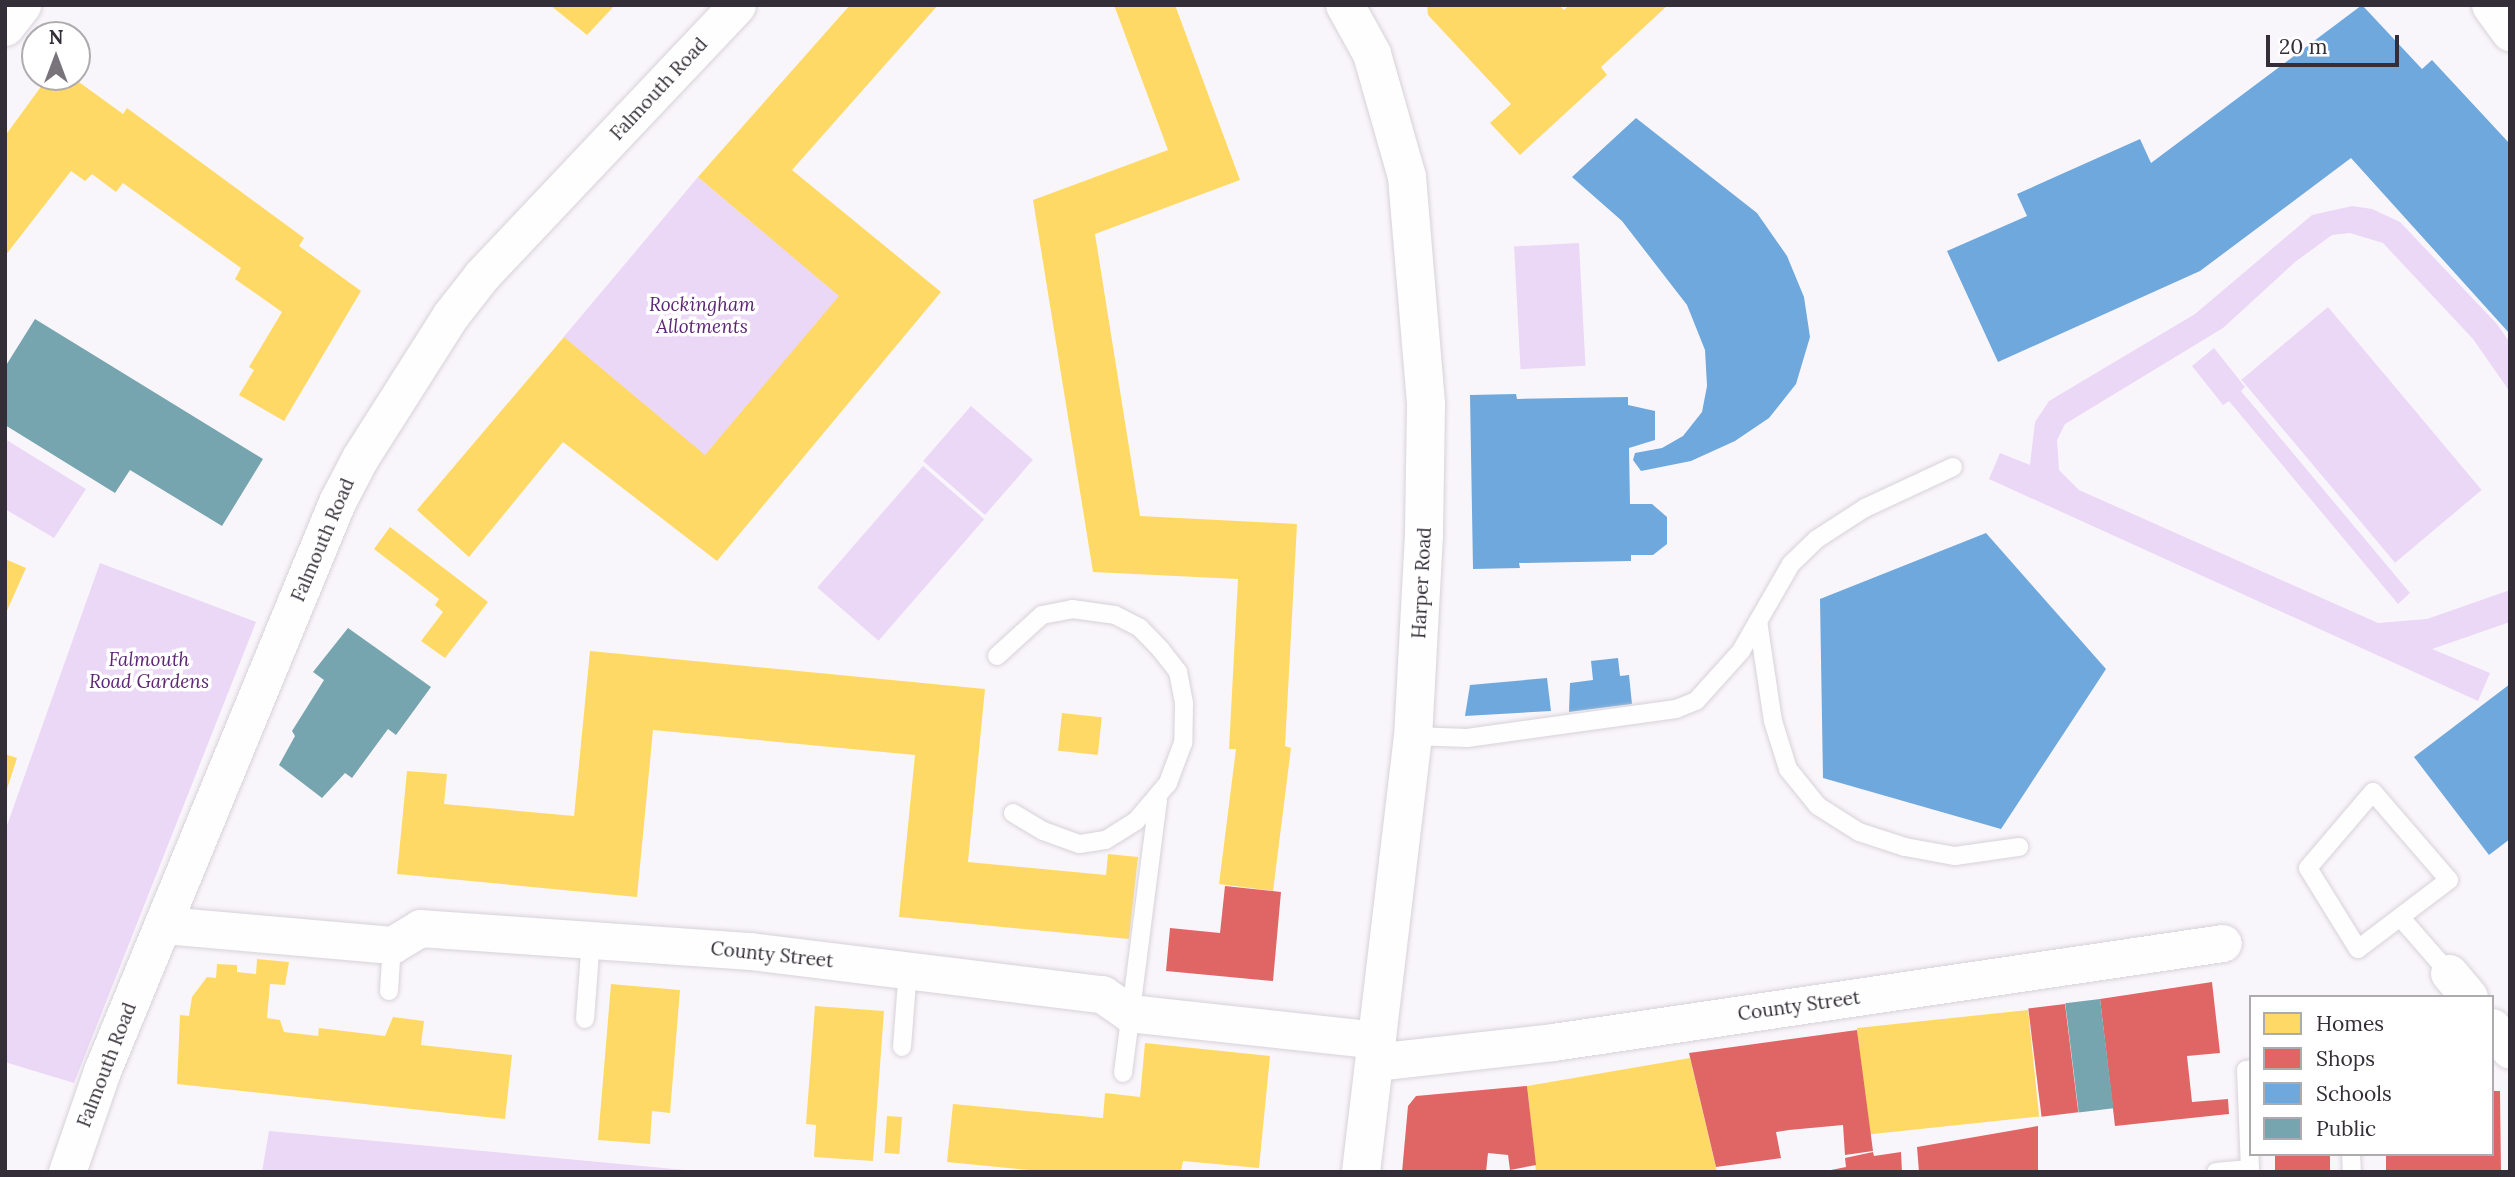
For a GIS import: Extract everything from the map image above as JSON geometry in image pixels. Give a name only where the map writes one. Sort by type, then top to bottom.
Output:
[{"type":"main road","name":"Harper Road","points":[[1345,5],[1372,54],[1407,177],[1422,311],[1424,535],[1413,736],[1361,1172]]},
{"type":"street","points":[[5,27],[22,5]]},
{"type":"street","name":"Falmouth Road","points":[[66,1172],[102,1071],[337,502],[360,458],[450,316],[482,275],[737,5]]},
{"type":"street","points":[[2490,5],[2510,33]]},
{"type":"street","points":[[164,925],[392,945]]},
{"type":"street","name":"County Street","points":[[392,945],[420,928],[591,939],[908,969],[1102,994],[1129,1013],[1376,1051],[1553,1042],[2223,943]]},
{"type":"street","points":[[2494,1030],[2510,1050]]},
{"type":"lane","points":[[1413,736],[1466,738],[1676,709],[1696,701],[1718,680],[1758,621],[1791,564],[1816,539],[1865,508],[1953,467]]},
{"type":"lane","points":[[997,656],[1042,615],[1072,609],[1115,615],[1140,628],[1178,672],[1184,704],[1182,743],[1158,800],[1123,1073]]},
{"type":"lane","points":[[1758,621],[1776,733],[1788,769],[1818,806],[1858,832],[1905,847],[1955,856],[2019,847]]},
{"type":"lane","points":[[2373,792],[2449,880],[2401,918],[2358,949],[2308,868],[2373,792]]},
{"type":"lane","points":[[1013,813],[1043,831],[1079,844],[1105,840],[1136,821],[1158,800]]},
{"type":"lane","points":[[2401,918],[2459,985]]},
{"type":"lane","points":[[585,1019],[591,939]]},
{"type":"lane","points":[[389,991],[392,945]]},
{"type":"lane","points":[[902,1047],[908,969]]},
{"type":"lane","points":[[2249,1069],[2246,1070],[2249,1144]]},
{"type":"lane","points":[[2216,1172],[2250,1169],[2249,1156]]},
{"type":"green space","name":"Rockingham Allotments","points":[[698,177],[840,296],[705,456],[564,337]]},
{"type":"green space","points":[[2352,206],[2372,209],[2400,222],[2497,324],[2510,343],[2510,392],[2473,339],[2383,243],[2350,233],[2332,235],[2295,262],[2223,328],[2065,424],[2057,440],[2059,470],[2079,490],[2378,623],[2427,619],[2510,590],[2510,622],[2432,649],[2490,673],[2478,701],[1989,479],[2000,453],[2030,465],[2035,422],[2049,401],[2195,314],[2312,215]]},
{"type":"green space","points":[[1579,243],[1585,366],[1521,369],[1514,246]]},
{"type":"green space","points":[[2328,307],[2482,490],[2395,563],[2241,380]]},
{"type":"green space","points":[[2214,348],[2245,387],[2241,391],[2410,593],[2398,604],[2229,401],[2223,405],[2192,366]]},
{"type":"green space","points":[[971,406],[1033,460],[985,515],[923,461]]},
{"type":"green space","points":[[5,439],[86,489],[54,538],[5,509]]},
{"type":"green space","points":[[923,466],[984,519],[879,641],[817,588]]},
{"type":"green space","name":"Falmouth Road Gardens","points":[[100,563],[256,622],[74,1083],[5,1062],[5,831]]},
{"type":"green space","points":[[269,1131],[706,1172],[262,1172]]},
{"type":"building: Homes","points":[[550,5],[615,5],[587,35]]},
{"type":"building: Homes","points":[[850,5],[938,5],[792,170],[941,292],[717,561],[563,442],[469,557],[417,510],[564,337],[705,455],[839,296],[698,177]]},
{"type":"building: Homes","points":[[1114,5],[1175,5],[1240,180],[1095,234],[1140,516],[1297,524],[1285,746],[1291,748],[1273,891],[1219,884],[1236,749],[1229,749],[1238,579],[1093,572],[1033,200],[1168,150]]},
{"type":"building: Homes","points":[[1427,5],[1559,5],[1564,10],[1569,5],[1668,5],[1601,67],[1607,75],[1520,155],[1490,123],[1511,104],[1428,15]]},
{"type":"building: Homes","points":[[38,91],[91,91],[123,114],[127,108],[304,238],[299,246],[361,291],[284,421],[239,395],[254,370],[249,367],[282,312],[235,279],[241,268],[123,183],[116,192],[92,174],[85,181],[71,171],[5,256],[5,136]]},
{"type":"building: Homes","points":[[390,527],[488,602],[445,658],[421,641],[443,612],[435,605],[439,599],[374,549]]},
{"type":"building: Homes","points":[[5,559],[26,568],[5,615]]},
{"type":"building: Homes","points":[[590,651],[985,689],[968,862],[1106,875],[1108,854],[1138,857],[1129,939],[899,917],[915,755],[653,730],[637,897],[397,874],[407,771],[447,774],[444,804],[574,816]]},
{"type":"building: Homes","points":[[1062,713],[1102,717],[1098,755],[1058,751]]},
{"type":"building: Homes","points":[[5,754],[17,758],[6,792],[5,792]]},
{"type":"building: Homes","points":[[257,959],[289,962],[285,985],[270,984],[267,1018],[280,1020],[284,1032],[318,1036],[319,1028],[385,1036],[393,1017],[424,1021],[421,1045],[512,1055],[505,1119],[177,1084],[180,1015],[189,1016],[192,997],[207,977],[216,978],[217,964],[237,965],[237,972],[256,974]]},
{"type":"building: Homes","points":[[611,984],[680,990],[670,1113],[652,1111],[650,1144],[598,1140]]},
{"type":"building: Homes","points":[[815,1006],[884,1011],[873,1161],[814,1157],[816,1125],[806,1124]]},
{"type":"building: Homes","points":[[2028,1010],[2039,1116],[1868,1134],[1857,1028]]},
{"type":"building: Homes","points":[[1145,1043],[1270,1056],[1259,1168],[1183,1161],[1181,1172],[1048,1172],[947,1162],[953,1104],[1103,1118],[1105,1093],[1140,1097]]},
{"type":"building: Homes","points":[[1690,1058],[1717,1172],[1536,1172],[1527,1086]]},
{"type":"building: Homes","points":[[887,1116],[902,1117],[899,1154],[884,1153]]},
{"type":"building: Shops","points":[[1225,886],[1281,892],[1273,981],[1166,971],[1170,928],[1220,933]]},
{"type":"building: Shops","points":[[2212,982],[2220,1053],[2187,1056],[2192,1102],[2228,1099],[2229,1114],[2115,1126],[2100,999]]},
{"type":"building: Shops","points":[[2065,1004],[2078,1112],[2042,1117],[2028,1009]]},
{"type":"building: Shops","points":[[1857,1030],[1873,1151],[1845,1155],[1843,1125],[1789,1130],[1776,1132],[1781,1158],[1716,1167],[1689,1053]]},
{"type":"building: Shops","points":[[1527,1086],[1536,1165],[1510,1170],[1508,1155],[1488,1153],[1486,1172],[1402,1172],[1408,1106],[1416,1096]]},
{"type":"building: Shops","points":[[2494,1091],[2500,1091],[2501,1172],[2386,1172],[2386,1156],[2494,1156]]},
{"type":"building: Shops","points":[[2038,1126],[2038,1172],[1919,1172],[1917,1147]]},
{"type":"building: Shops","points":[[1873,1152],[1874,1156],[1901,1152],[1902,1172],[1821,1172],[1846,1167],[1845,1158]]},
{"type":"building: Shops","points":[[2275,1156],[2330,1156],[2330,1172],[2275,1172]]},
{"type":"building: Schools","points":[[2362,5],[2422,69],[2432,60],[2510,144],[2510,334],[2351,158],[2200,271],[1998,362],[1947,251],[2027,216],[2017,194],[2140,139],[2151,163]]},
{"type":"building: Schools","points":[[1636,118],[1757,213],[1787,256],[1804,297],[1810,337],[1796,384],[1769,418],[1735,441],[1691,461],[1641,471],[1633,460],[1635,453],[1662,448],[1683,436],[1702,412],[1707,386],[1705,350],[1687,305],[1622,221],[1572,177]]},
{"type":"building: Schools","points":[[1516,394],[1517,399],[1628,397],[1628,405],[1655,411],[1655,440],[1629,448],[1630,504],[1652,504],[1667,517],[1667,544],[1653,555],[1631,555],[1631,561],[1519,563],[1520,568],[1473,569],[1470,395]]},
{"type":"building: Schools","points":[[1986,533],[2106,669],[2001,829],[1823,778],[1820,599]]},
{"type":"building: Schools","points":[[1618,658],[1620,676],[1629,675],[1632,704],[1569,712],[1570,683],[1593,680],[1591,661]]},
{"type":"building: Schools","points":[[1547,678],[1551,711],[1465,716],[1470,685]]},
{"type":"building: Schools","points":[[2510,684],[2510,839],[2489,855],[2414,757]]},
{"type":"building: Public","points":[[35,319],[263,459],[222,526],[130,470],[115,493],[5,425],[5,367]]},
{"type":"building: Public","points":[[348,628],[431,687],[396,735],[388,729],[352,778],[345,773],[322,798],[279,765],[295,736],[292,731],[324,680],[313,672]]},
{"type":"building: Public","points":[[2100,999],[2113,1108],[2079,1112],[2065,1003]]}]
